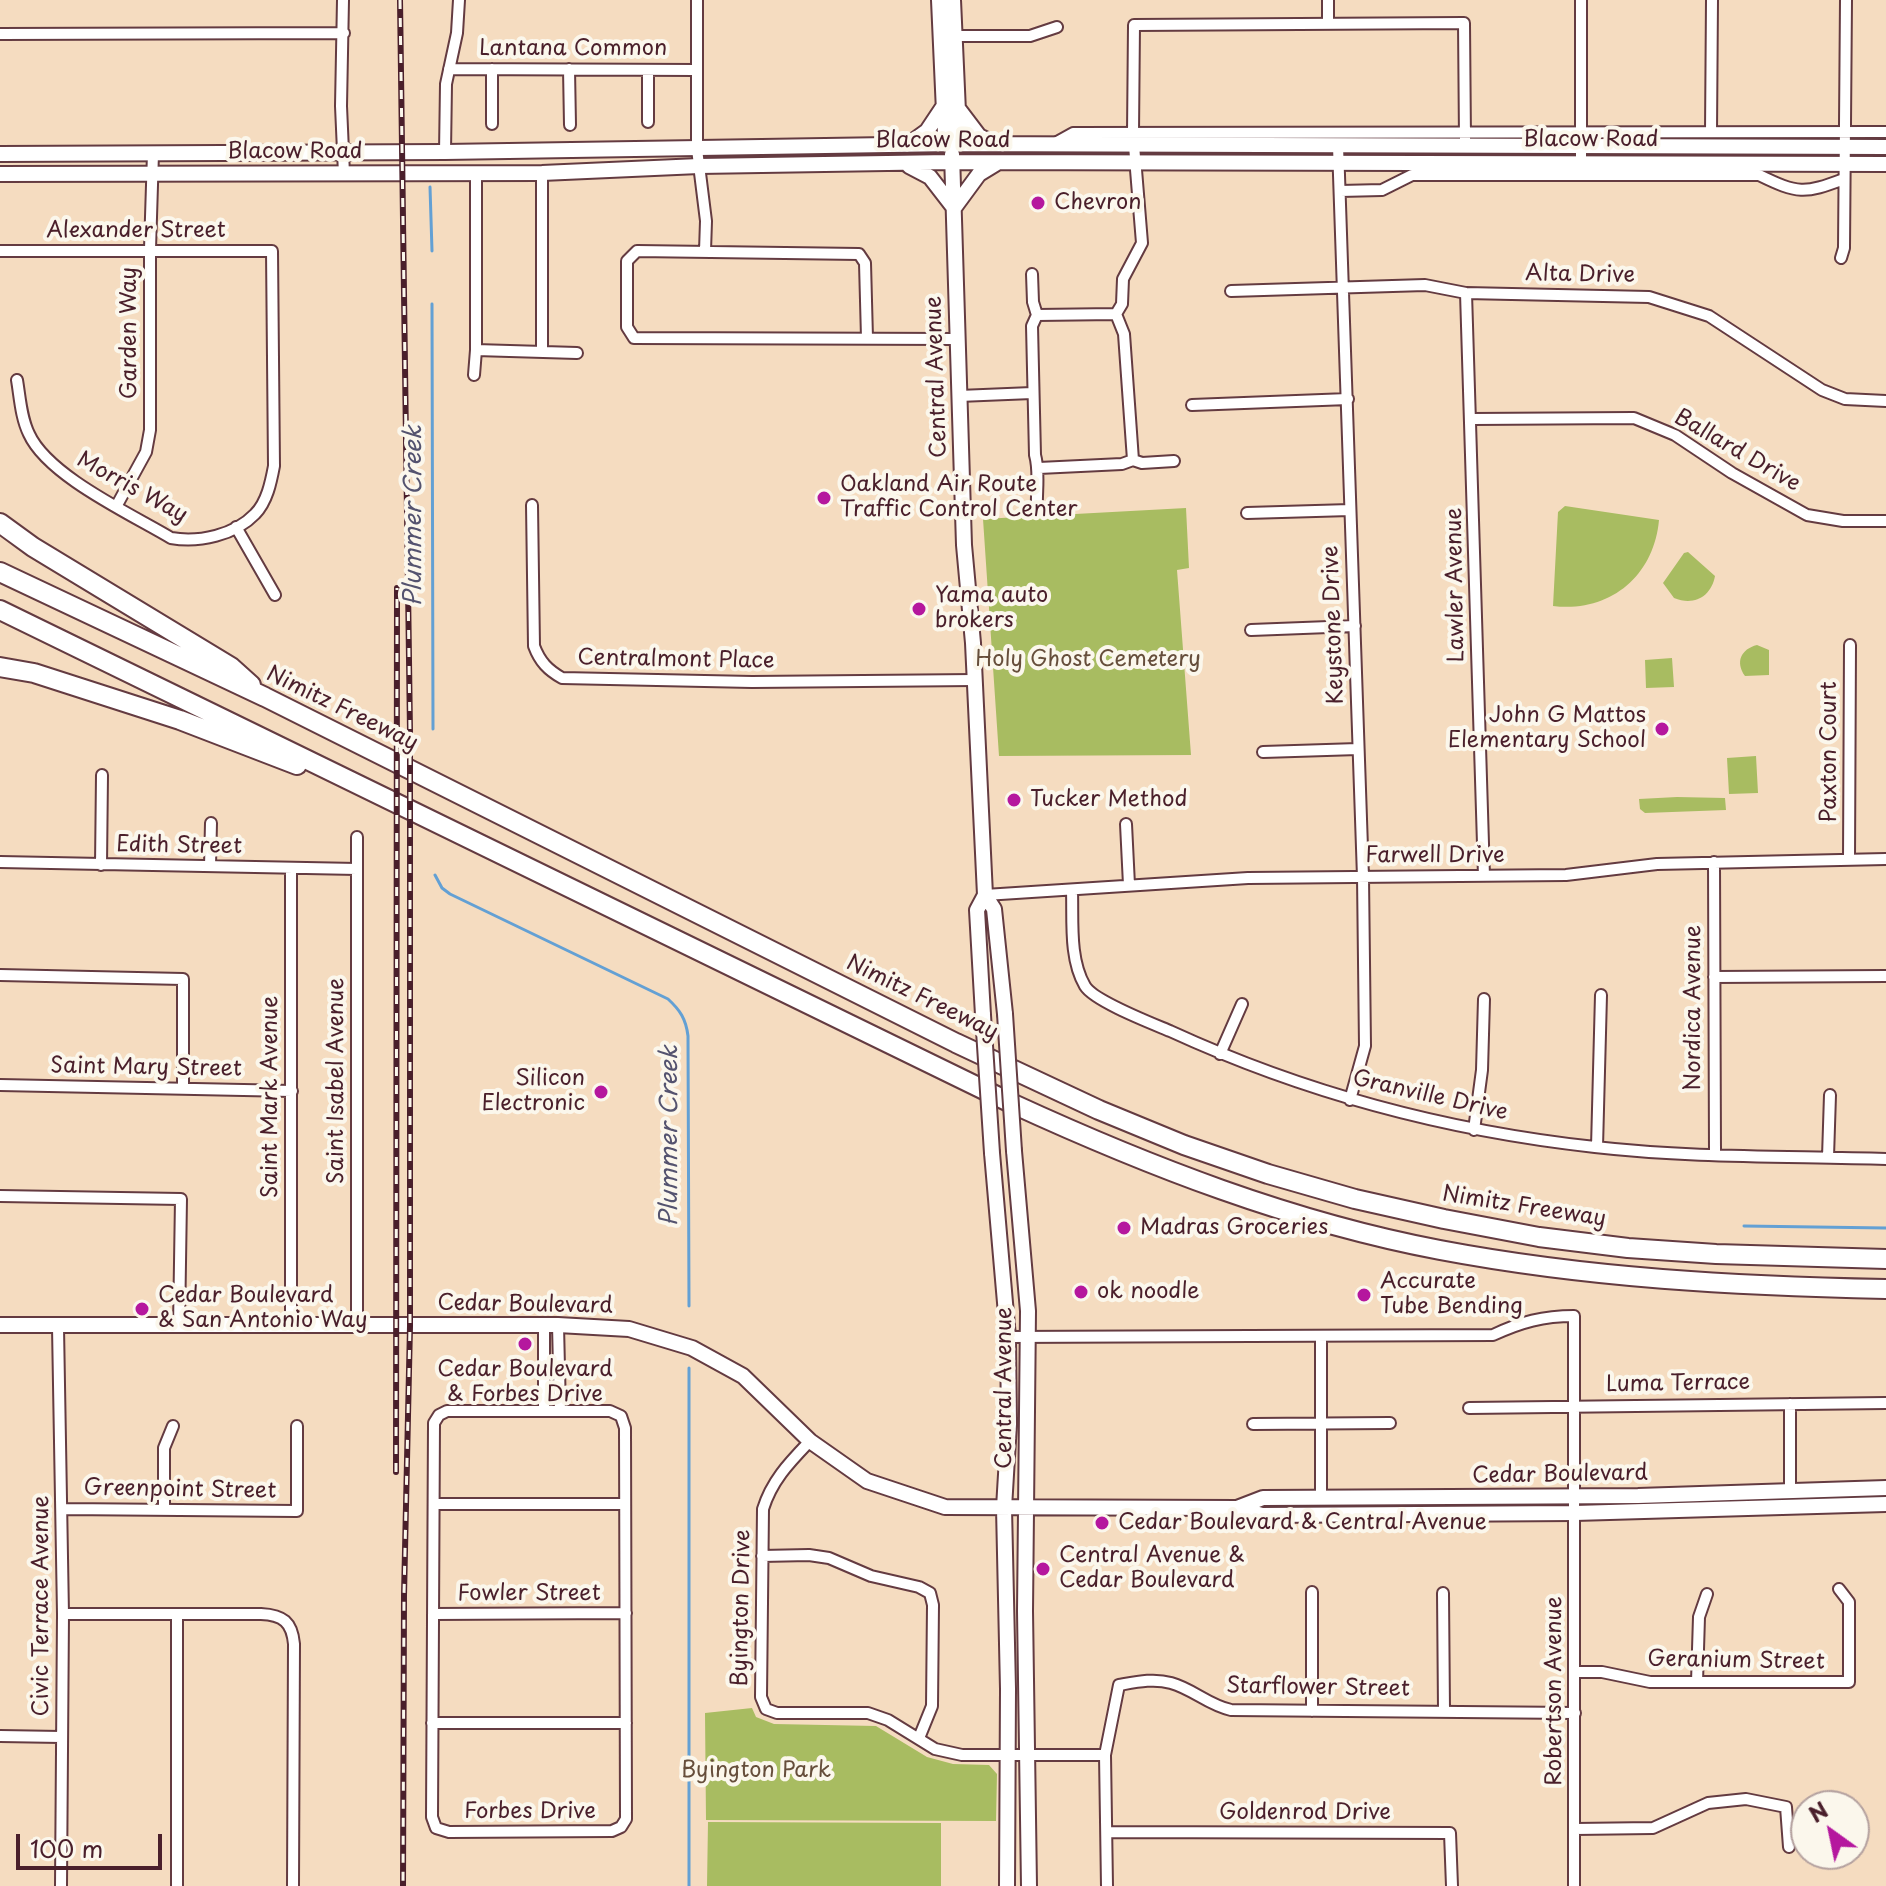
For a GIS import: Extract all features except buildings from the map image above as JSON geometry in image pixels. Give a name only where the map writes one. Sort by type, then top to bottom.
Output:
[{"type":"highway","points":[[0,523],[33,547],[231,667],[265,697]]},
{"type":"highway","name":"Nimitz Freeway","points":[[0,572],[265,697],[1027,1077],[1184,1145],[1254,1170],[1355,1199],[1539,1237],[1628,1248],[1716,1254],[1886,1259]]},
{"type":"highway","points":[[0,610],[1040,1116],[1174,1172],[1345,1228],[1533,1266],[1701,1283],[1886,1289]]},
{"type":"highway","points":[[0,667],[34,673],[180,720],[421,813]]},
{"type":"main road","points":[[939,0],[950,106],[979,136],[996,144]]},
{"type":"main road","points":[[908,145],[927,131],[950,106],[953,0]]},
{"type":"main road","name":"Blacow Road","points":[[0,154],[697,149],[1053,144],[1134,139],[1338,146],[1465,140],[1846,140],[1886,147]]},
{"type":"main road","name":"Central Avenue","points":[[952,144],[966,591],[975,680],[985,895],[994,909],[1005,1014],[1028,1311],[1029,1415],[1025,1508],[1029,1886]]},
{"type":"main road","points":[[476,173],[490,161],[516,158],[537,150]]},
{"type":"main road","name":"Blacow Road","points":[[0,174],[542,173],[699,166],[952,162],[1581,162],[1845,171],[1886,164]]},
{"type":"main road","points":[[901,163],[930,177],[954,208],[975,177],[997,163]]},
{"type":"main road","name":"Central Avenue","points":[[985,895],[977,910],[992,1153],[1008,1337],[1009,1424],[1004,1508],[1008,1689],[1007,1886]]},
{"type":"main road","name":"Cedar Boulevard","points":[[0,1325],[551,1325],[629,1329],[692,1348],[743,1376],[810,1441],[867,1481],[945,1507],[1237,1508],[1262,1515],[1575,1513],[1886,1504]]},
{"type":"main road","name":"Cedar Boulevard","points":[[1237,1508],[1263,1498],[1575,1497],[1886,1488]]},
{"type":"street","points":[[343,0],[341,106],[344,174]]},
{"type":"street","points":[[445,152],[446,84],[457,33],[459,0]]},
{"type":"street","points":[[697,0],[697,149],[706,221],[705,251]]},
{"type":"street","points":[[1328,0],[1328,23]]},
{"type":"street","points":[[1581,0],[1581,162]]},
{"type":"street","points":[[1711,132],[1712,0]]},
{"type":"street","points":[[1841,258],[1844,248],[1846,0]]},
{"type":"street","points":[[1116,314],[1122,304],[1123,279],[1142,243],[1134,139],[1134,25],[1464,23],[1465,140]]},
{"type":"street","points":[[954,36],[1030,36],[1057,27]]},
{"type":"street","points":[[0,34],[344,33]]},
{"type":"street","name":"Lantana Common","points":[[449,69],[697,70]]},
{"type":"street","points":[[492,69],[492,124]]},
{"type":"street","points":[[569,69],[570,125]]},
{"type":"street","points":[[648,70],[648,122]]},
{"type":"street","name":"Blacow Road","points":[[1581,139],[1711,132],[1846,140],[1886,132]]},
{"type":"street","name":"Blacow Road","points":[[1134,139],[1465,140]]},
{"type":"street","name":"Keystone Drive","points":[[1338,146],[1363,877],[1365,1046],[1350,1100]]},
{"type":"street","name":"Garden Way","points":[[117,505],[146,452],[150,430],[153,153]]},
{"type":"street","name":"Blacow Road","points":[[1340,191],[1382,190],[1412,175],[1759,175],[1788,189],[1812,191],[1845,171]]},
{"type":"street","points":[[474,375],[476,173]]},
{"type":"street","points":[[542,173],[542,351]]},
{"type":"street","name":"Alexander Street","points":[[0,251],[272,251]]},
{"type":"street","name":"Morris Way","points":[[17,380],[29,436],[46,460],[70,479],[171,538],[189,541],[236,527],[257,513],[270,489],[274,466],[272,251]]},
{"type":"street","points":[[867,338],[865,263],[862,255],[637,251],[627,261],[627,327],[634,338],[957,339]]},
{"type":"street","points":[[1032,274],[1037,315],[1032,326],[1035,455],[1039,468],[1036,479],[1037,511]]},
{"type":"street","name":"Alta Drive","points":[[1231,291],[1425,285],[1466,293],[1649,297],[1709,316],[1822,390],[1845,399],[1886,401]]},
{"type":"street","name":"Lawler Avenue","points":[[1466,293],[1484,876]]},
{"type":"street","points":[[1037,315],[1116,314]]},
{"type":"street","points":[[1116,314],[1124,334],[1133,460]]},
{"type":"street","points":[[476,350],[577,353]]},
{"type":"street","points":[[959,396],[1032,393]]},
{"type":"street","points":[[1192,405],[1348,399]]},
{"type":"street","name":"Ballard Drive","points":[[1472,419],[1634,418],[1675,435],[1732,473],[1807,515],[1843,521],[1886,521]]},
{"type":"street","points":[[1039,468],[1122,464],[1133,460],[1142,463],[1174,461]]},
{"type":"street","name":"Centralmont Place","points":[[532,505],[534,646],[539,660],[562,678],[752,682],[975,680]]},
{"type":"street","points":[[1247,513],[1350,510]]},
{"type":"street","points":[[236,527],[275,595]]},
{"type":"street","points":[[1251,630],[1355,626]]},
{"type":"street","name":"Paxton Court","points":[[1849,859],[1850,645]]},
{"type":"street","points":[[1263,752],[1358,749]]},
{"type":"street","points":[[101,865],[102,775]]},
{"type":"street","points":[[210,866],[211,823]]},
{"type":"street","points":[[1126,824],[1129,885]]},
{"type":"street","name":"Saint Isabel Avenue","points":[[357,837],[357,1326]]},
{"type":"street","name":"Farwell Drive","points":[[985,895],[1248,878],[1566,875],[1657,864],[1886,859]]},
{"type":"street","name":"Edith Street","points":[[0,862],[357,869]]},
{"type":"street","name":"Nordica Avenue","points":[[1714,862],[1715,1154]]},
{"type":"street","name":"Saint Mark Avenue","points":[[291,868],[291,1326]]},
{"type":"street","name":"Granville Drive","points":[[1072,891],[1076,964],[1086,988],[1106,1002],[1220,1054],[1350,1100],[1474,1130],[1597,1147],[1886,1159]]},
{"type":"street","points":[[0,975],[183,979],[183,1088]]},
{"type":"street","points":[[1714,977],[1886,976]]},
{"type":"street","points":[[1597,1147],[1601,995]]},
{"type":"street","points":[[1474,1130],[1482,1070],[1484,999]]},
{"type":"street","points":[[1220,1054],[1242,1004]]},
{"type":"street","name":"Saint Mary Street","points":[[0,1085],[292,1091]]},
{"type":"street","points":[[1828,1157],[1830,1095]]},
{"type":"street","points":[[0,1196],[181,1199],[179,1326]]},
{"type":"street","name":"Robertson Avenue","points":[[1321,1336],[1493,1335],[1521,1322],[1548,1316],[1574,1316],[1574,1886]]},
{"type":"street","points":[[544,1411],[551,1325]]},
{"type":"street","points":[[551,1325],[560,1411]]},
{"type":"street","name":"Civic Terrace Avenue","points":[[58,1327],[63,1509],[61,1886]]},
{"type":"street","points":[[1008,1337],[1321,1336],[1321,1498]]},
{"type":"street","name":"Luma Terrace","points":[[1469,1408],[1886,1403]]},
{"type":"street","points":[[1790,1404],[1790,1490]]},
{"type":"street","name":"Forbes Drive","points":[[447,1411],[544,1411],[610,1411],[621,1416],[625,1428],[626,1819],[621,1827],[612,1831],[449,1832],[436,1828],[432,1817],[434,1423],[439,1415],[447,1411]]},
{"type":"street","points":[[1253,1424],[1390,1423]]},
{"type":"street","points":[[164,1510],[164,1448],[173,1426]]},
{"type":"street","name":"Greenpoint Street","points":[[63,1509],[297,1511],[297,1426]]},
{"type":"street","name":"Byington Drive","points":[[810,1441],[779,1475],[768,1492],[763,1509],[761,1697],[766,1709],[777,1713],[868,1713],[888,1720],[935,1749],[962,1755],[1029,1755]]},
{"type":"street","points":[[434,1504],[625,1504]]},
{"type":"street","points":[[762,1556],[809,1555],[829,1558],[871,1576],[919,1587],[930,1593],[933,1605],[934,1692],[932,1706],[919,1738]]},
{"type":"street","name":"Geranium Street","points":[[1575,1672],[1602,1672],[1650,1682],[1849,1682],[1849,1602],[1839,1589]]},
{"type":"street","points":[[1312,1592],[1312,1711]]},
{"type":"street","points":[[1443,1593],[1444,1710]]},
{"type":"street","points":[[1697,1682],[1699,1617],[1707,1594]]},
{"type":"street","name":"Fowler Street","points":[[433,1614],[626,1613]]},
{"type":"street","points":[[63,1614],[276,1615],[287,1621],[293,1631],[293,1886]]},
{"type":"street","points":[[177,1614],[177,1886]]},
{"type":"street","name":"Starflower Street","points":[[1105,1755],[1119,1685],[1142,1680],[1171,1682],[1214,1706],[1231,1710],[1575,1713]]},
{"type":"street","points":[[432,1723],[626,1723]]},
{"type":"street","points":[[0,1736],[61,1737]]},
{"type":"street","points":[[1029,1755],[1105,1755],[1107,1886]]},
{"type":"street","points":[[1575,1829],[1653,1828],[1708,1803],[1746,1799],[1786,1807],[1789,1847]]},
{"type":"street","name":"Goldenrod Drive","points":[[1107,1832],[1450,1833],[1452,1886]]},
{"type":"green space","points":[[1565,506],[1659,520],[1648,558],[1638,574],[1626,587],[1610,597],[1574,607],[1553,606],[1558,512]]},
{"type":"green space","name":"Holy Ghost Cemetery","points":[[1186,508],[1189,568],[1177,570],[1191,755],[999,756],[983,519]]},
{"type":"green space","points":[[1688,552],[1715,576],[1706,594],[1688,601],[1674,598],[1663,583],[1684,553]]},
{"type":"green space","points":[[1757,645],[1769,650],[1769,675],[1745,676],[1740,666],[1741,657]]},
{"type":"green space","points":[[1672,658],[1674,687],[1646,688],[1645,660]]},
{"type":"green space","points":[[1756,756],[1758,793],[1729,794],[1727,758]]},
{"type":"green space","points":[[1725,798],[1726,810],[1645,813],[1640,809],[1639,799]]},
{"type":"green space","name":"Byington Park","points":[[752,1708],[756,1717],[774,1724],[876,1726],[927,1757],[953,1764],[989,1765],[997,1774],[996,1821],[706,1820],[705,1713]]},
{"type":"green space","points":[[708,1822],[941,1823],[941,1886],[707,1886]]},
{"type":"waterway","name":"Plummer Creek","points":[[430,187],[432,251]]},
{"type":"waterway","name":"Plummer Creek","points":[[432,304],[433,729]]},
{"type":"waterway","name":"Plummer Creek","points":[[435,875],[442,888],[450,894],[668,999],[682,1015],[688,1036],[689,1306]]},
{"type":"waterway","points":[[1744,1226],[1886,1228]]},
{"type":"waterway","name":"Plummer Creek","points":[[689,1368],[689,1886]]},
{"type":"railway","points":[[400,0],[410,732],[410,1326],[404,1595],[403,1886]]},
{"type":"railway","points":[[396,1472],[397,588]]},
{"type":"place","name":"Chevron","points":[[1038,203]]},
{"type":"place","name":"Oakland Air Route Traffic Control Center","points":[[824,498]]},
{"type":"place","name":"Yama auto brokers","points":[[919,609]]},
{"type":"place","name":"John G Mattos Elementary School","points":[[1662,729]]},
{"type":"place","name":"Tucker Method","points":[[1014,800]]},
{"type":"place","name":"Silicon Electronic","points":[[601,1092]]},
{"type":"place","name":"Madras Groceries","points":[[1124,1228]]},
{"type":"place","name":"ok noodle","points":[[1081,1292]]},
{"type":"place","name":"Accurate Tube Bending","points":[[1364,1295]]},
{"type":"place","name":"Cedar Boulevard & San Antonio Way","points":[[142,1309]]},
{"type":"place","name":"Cedar Boulevard & Forbes Drive","points":[[525,1344]]},
{"type":"place","name":"Cedar Boulevard & Central Avenue","points":[[1102,1523]]},
{"type":"place","name":"Central Avenue & Cedar Boulevard","points":[[1043,1569]]}]
